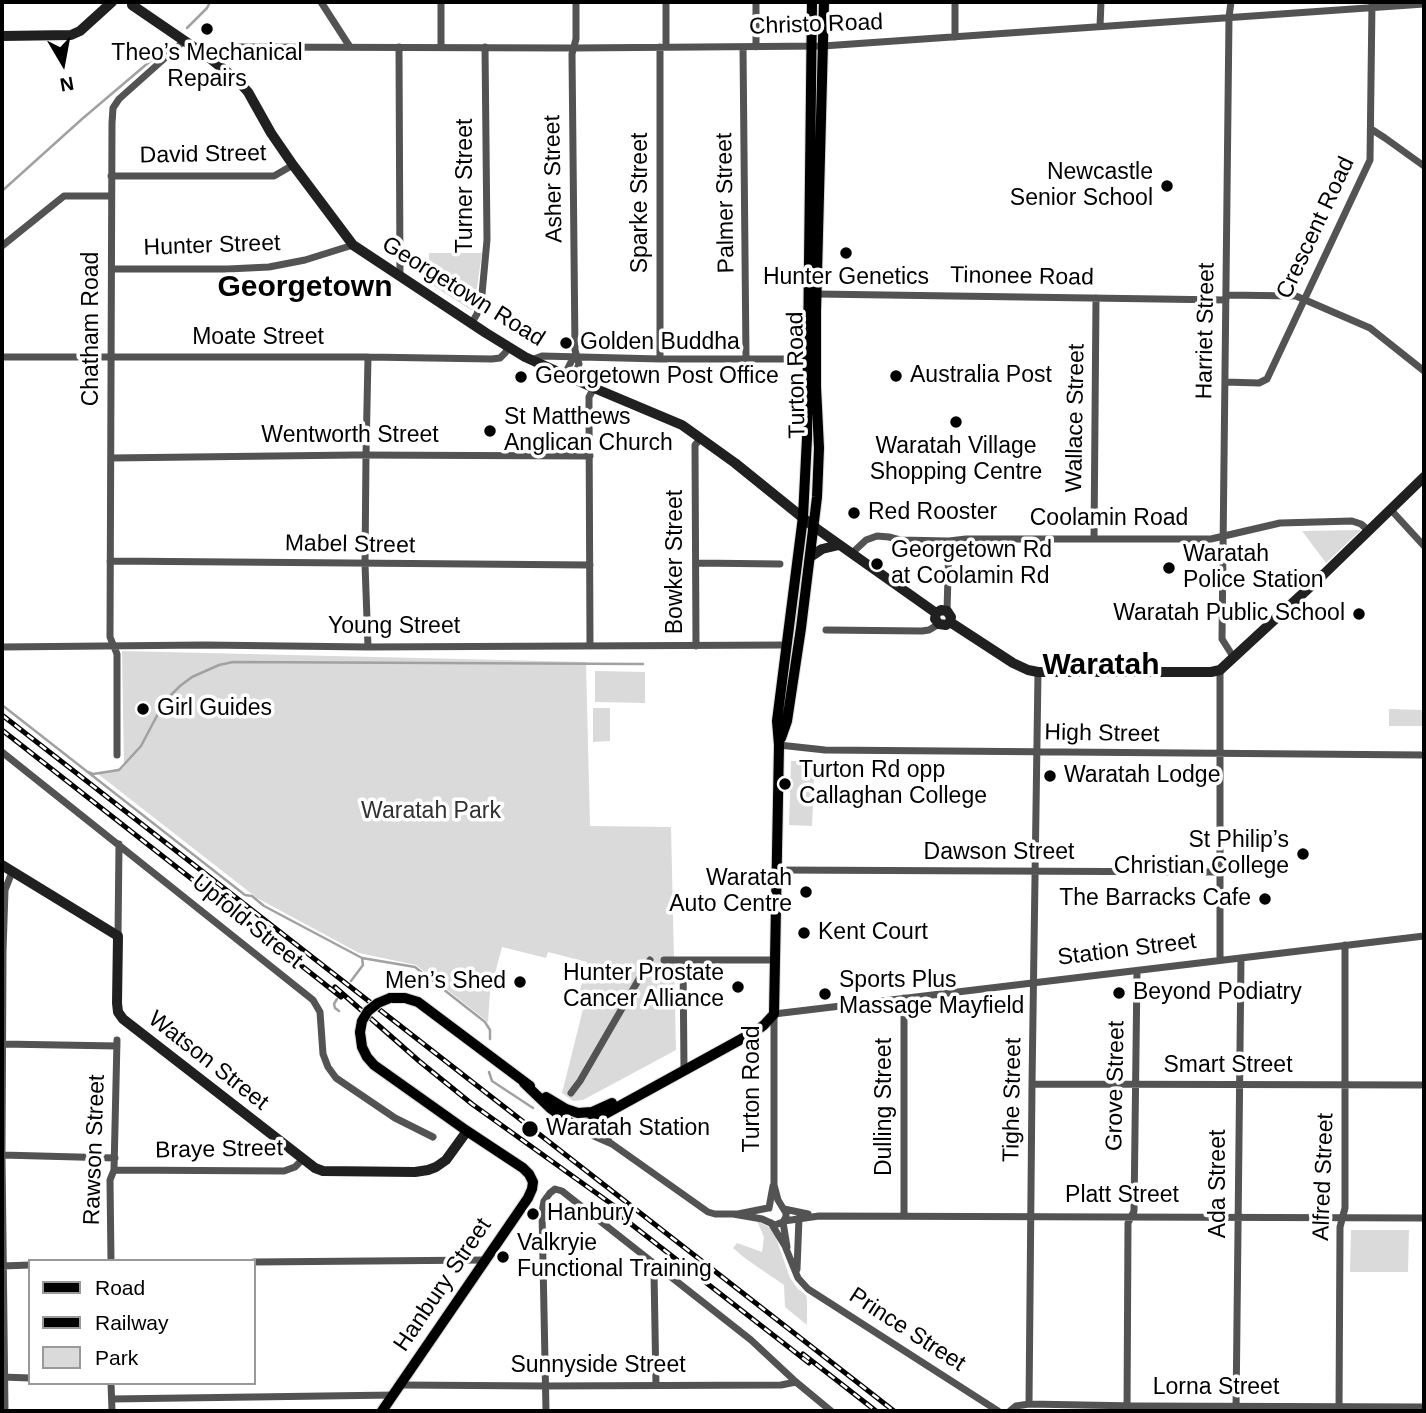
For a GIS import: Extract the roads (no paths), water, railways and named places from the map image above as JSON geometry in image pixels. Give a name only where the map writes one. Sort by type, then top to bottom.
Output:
[{"type":"main road","name":"Turton Road","points":[[779,744],[787,722],[817,497],[817,46],[812,2]]},
{"type":"main road","name":"Turton Road","points":[[774,1014],[779,744],[777,720],[803,517],[817,46],[824,2]]},
{"type":"main road","points":[[467,1131],[366,1057],[360,1032],[362,1021],[377,1003],[390,998],[405,998],[418,1002],[560,1109],[594,1121]]},
{"type":"main road","points":[[560,1109],[572,1124],[579,1126],[594,1121],[756,1031],[774,1014]]},
{"type":"main road","points":[[560,1109],[578,1113],[596,1110],[684,1069]]},
{"type":"main road","name":"Hanbury Street","points":[[382,1411],[532,1189],[532,1180],[523,1168],[467,1131]]},
{"type":"street","points":[[2,36],[71,35],[80,31],[113,2]]},
{"type":"street","points":[[321,2],[350,47]]},
{"type":"street","points":[[441,2],[441,47]]},
{"type":"street","name":"Asher Street","points":[[576,2],[572,57],[576,356]]},
{"type":"street","name":"Sparke Street","points":[[660,359],[663,47],[666,2]]},
{"type":"street","points":[[756,2],[756,47]]},
{"type":"street","points":[[955,2],[955,37]]},
{"type":"street","points":[[1100,26],[1101,2]]},
{"type":"street","name":"Harriet Street","points":[[1231,2],[1222,639],[1234,658]]},
{"type":"street","points":[[103,12],[132,3]]},
{"type":"street","name":"Georgetown Road","points":[[132,3],[211,59],[248,92],[293,166],[353,245],[471,324],[531,360],[682,425],[850,554],[1013,663],[1038,672],[1215,671]]},
{"type":"street","name":"Christo Road","points":[[211,59],[220,52],[240,47],[817,46],[1229,17],[1372,4],[1424,4]]},
{"type":"street","name":"Crescent Road","points":[[1225,382],[1259,383],[1267,379],[1370,160],[1372,4]]},
{"type":"street","name":"Chatham Road","points":[[117,755],[117,654],[110,637],[113,108],[119,99],[184,41]]},
{"type":"street","points":[[399,47],[400,277]]},
{"type":"street","name":"Turner Street","points":[[471,324],[477,314],[482,294],[487,240],[485,47]]},
{"type":"street","name":"Palmer Street","points":[[743,47],[746,358]]},
{"type":"street","points":[[1371,129],[1424,166]]},
{"type":"street","name":"David Street","points":[[111,176],[274,176],[293,166]]},
{"type":"street","points":[[2,246],[64,196],[111,196]]},
{"type":"street","name":"Hunter Street","points":[[111,269],[269,267],[305,260],[353,245]]},
{"type":"street","name":"Tinonee Road","points":[[817,294],[1096,298],[1296,296],[1370,328],[1424,371]]},
{"type":"street","name":"Wallace Street","points":[[1094,539],[1096,298]]},
{"type":"street","name":"Moate Street","points":[[2,357],[492,359],[500,358],[509,347]]},
{"type":"street","points":[[531,360],[542,356],[807,359]]},
{"type":"street","points":[[569,376],[572,360],[576,356]]},
{"type":"street","points":[[368,357],[368,647]]},
{"type":"street","points":[[590,646],[589,397],[594,388]]},
{"type":"street","name":"Bowker Street","points":[[696,646],[695,445],[701,438]]},
{"type":"street","name":"Wentworth Street","points":[[111,458],[590,456]]},
{"type":"street","points":[[1220,960],[1221,754],[1215,671],[1234,658],[1424,477]]},
{"type":"street","points":[[1391,510],[1424,546]]},
{"type":"street","name":"Coolamin Road","points":[[850,554],[866,540],[877,536],[900,540],[949,541],[1211,538],[1280,523],[1352,521],[1369,531]]},
{"type":"street","points":[[826,630],[929,630],[943,617],[949,541]]},
{"type":"street","points":[[810,557],[822,549],[839,545]]},
{"type":"street","name":"Mabel Street","points":[[110,561],[590,565]]},
{"type":"street","points":[[696,563],[780,564]]},
{"type":"street","name":"Young Street","points":[[2,647],[786,645]]},
{"type":"street","name":"Tighe Street","points":[[1029,1404],[1038,672]]},
{"type":"street","name":"High Street","points":[[779,744],[825,750],[1424,755]]},
{"type":"street","name":"Upfold Street","points":[[2,752],[316,1003],[321,1016],[324,1059],[340,1082],[395,1118],[432,1138]]},
{"type":"street","points":[[118,936],[119,844]]},
{"type":"street","points":[[2,865],[118,936]]},
{"type":"street","name":"Dawson Street","points":[[777,870],[1220,872]]},
{"type":"street","points":[[5,1411],[2,952],[5,890],[12,872]]},
{"type":"street","name":"Watson Street","points":[[118,936],[117,1003],[118,1012],[123,1019],[303,1159]]},
{"type":"street","name":"Station Street","points":[[774,1014],[1424,936]]},
{"type":"street","name":"Alfred Street","points":[[1339,1409],[1340,1227],[1345,1208],[1345,945]]},
{"type":"street","name":"Ada Street","points":[[1236,1409],[1241,958]]},
{"type":"street","points":[[570,1093],[580,1081],[650,960]]},
{"type":"street","points":[[664,960],[775,960]]},
{"type":"street","points":[[683,960],[684,1069]]},
{"type":"street","name":"Grove Street","points":[[1127,1409],[1128,1223],[1134,1206],[1137,971]]},
{"type":"street","name":"Dulling Street","points":[[904,998],[904,1216]]},
{"type":"street","name":"Turton Road","points":[[769,1208],[774,1182],[774,1014]]},
{"type":"street","name":"Rawson Street","points":[[2,1044],[117,1043],[115,1158],[110,1180],[111,1259]]},
{"type":"street","name":"Smart Street","points":[[1032,1084],[1424,1086]]},
{"type":"street","points":[[594,1121],[612,1144]]},
{"type":"street","points":[[579,1126],[612,1144],[705,1211],[733,1214],[776,1205],[783,1208],[786,1215],[783,1222],[777,1225],[733,1214]]},
{"type":"street","name":"Braye Street","points":[[114,1170],[284,1171],[295,1167],[303,1159],[323,1171],[424,1171],[443,1162],[467,1131]]},
{"type":"street","points":[[2,1155],[115,1158]]},
{"type":"street","name":"Turton Road","points":[[774,1182],[783,1208]]},
{"type":"street","points":[[546,1411],[542,1212],[544,1202],[555,1189],[562,1191],[751,1340],[831,1411]]},
{"type":"street","points":[[769,1208],[766,1217],[770,1223]]},
{"type":"street","name":"Platt Street","points":[[783,1208],[819,1216]]},
{"type":"street","name":"Platt Street","points":[[783,1222],[819,1216],[1424,1218]]},
{"type":"street","points":[[798,1277],[799,1218]]},
{"type":"street","name":"Prince Street","points":[[783,1222],[787,1251]]},
{"type":"street","name":"Prince Street","points":[[770,1223],[787,1251],[798,1277],[811,1291],[998,1411]]},
{"type":"street","points":[[256,1262],[485,1260]]},
{"type":"street","points":[[3,1266],[28,1265]]},
{"type":"street","points":[[656,1266],[656,1385]]},
{"type":"street","points":[[4,1377],[28,1378]]},
{"type":"street","name":"Sunnyside Street","points":[[112,1399],[546,1386],[781,1385],[796,1382]]},
{"type":"street","points":[[111,1385],[112,1411]]},
{"type":"street","name":"Lorna Street","points":[[1010,1411],[1016,1406],[1029,1404],[1127,1409],[1424,1407]]},
{"type":"waterway","points":[[187,28],[210,2]]},
{"type":"waterway","points":[[2,191],[168,46]]},
{"type":"waterway","points":[[88,772],[93,774],[119,770],[141,746],[160,710],[180,686],[192,677],[233,662],[643,664]]},
{"type":"waterway","points":[[2,705],[245,895],[252,896],[264,906],[362,958],[415,967],[485,1022],[490,1030],[490,1039]]},
{"type":"waterway","points":[[351,981],[363,965],[362,958]]},
{"type":"waterway","points":[[337,999],[334,1004],[339,1011]]},
{"type":"waterway","points":[[489,1072],[492,1081],[533,1108]]},
{"type":"railway","points":[[2,715],[894,1411]]},
{"type":"railway","points":[[2,730],[341,997]]},
{"type":"railway","points":[[335,987],[472,1104],[624,1213]]},
{"type":"railway","points":[[613,1210],[809,1363]]},
{"type":"railway","points":[[803,1354],[876,1411]]},
{"type":"place","name":"Theo’s Mechanical Repairs","points":[[207,29]]},
{"type":"place","name":"Newcastle Senior School","points":[[1167,186]]},
{"type":"place","name":"Hunter Genetics","points":[[846,253]]},
{"type":"place","name":"Golden Buddha","points":[[566,343]]},
{"type":"place","name":"Australia Post","points":[[896,376]]},
{"type":"place","name":"Georgetown Post Office","points":[[521,377]]},
{"type":"place","name":"Waratah Village Shopping Centre","points":[[956,422]]},
{"type":"place","name":"St Matthews Anglican Church","points":[[490,431]]},
{"type":"place","name":"Red Rooster","points":[[854,513]]},
{"type":"place","name":"Georgetown Rd at Coolamin Rd","points":[[877,564]]},
{"type":"place","name":"Waratah Police Station","points":[[1169,568]]},
{"type":"place","name":"Waratah Public School","points":[[1359,614]]},
{"type":"place","name":"Girl Guides","points":[[143,709]]},
{"type":"place","name":"Waratah Lodge","points":[[1050,776]]},
{"type":"place","name":"Turton Rd opp Callaghan College","points":[[785,784]]},
{"type":"place","name":"St Philip’s Christian College","points":[[1303,854]]},
{"type":"place","name":"Waratah Auto Centre","points":[[806,892]]},
{"type":"place","name":"The Barracks Cafe","points":[[1265,899]]},
{"type":"place","name":"Kent Court","points":[[804,933]]},
{"type":"place","name":"Men’s Shed","points":[[520,982]]},
{"type":"place","name":"Hunter Prostate Cancer Alliance","points":[[738,987]]},
{"type":"place","name":"Beyond Podiatry","points":[[1119,993]]},
{"type":"place","name":"Sports Plus Massage Mayfield","points":[[825,994]]},
{"type":"place","name":"Waratah Station","points":[[530,1129]]},
{"type":"place","name":"Hanbury","points":[[533,1214]]},
{"type":"place","name":"Valkryie Functional Training","points":[[503,1257]]},
{"type":"district","name":"Georgetown","points":[[305,288]]},
{"type":"district","name":"Waratah","points":[[1101,666]]},
{"type":"park label","name":"Waratah Park","points":[[431,812]]}]
